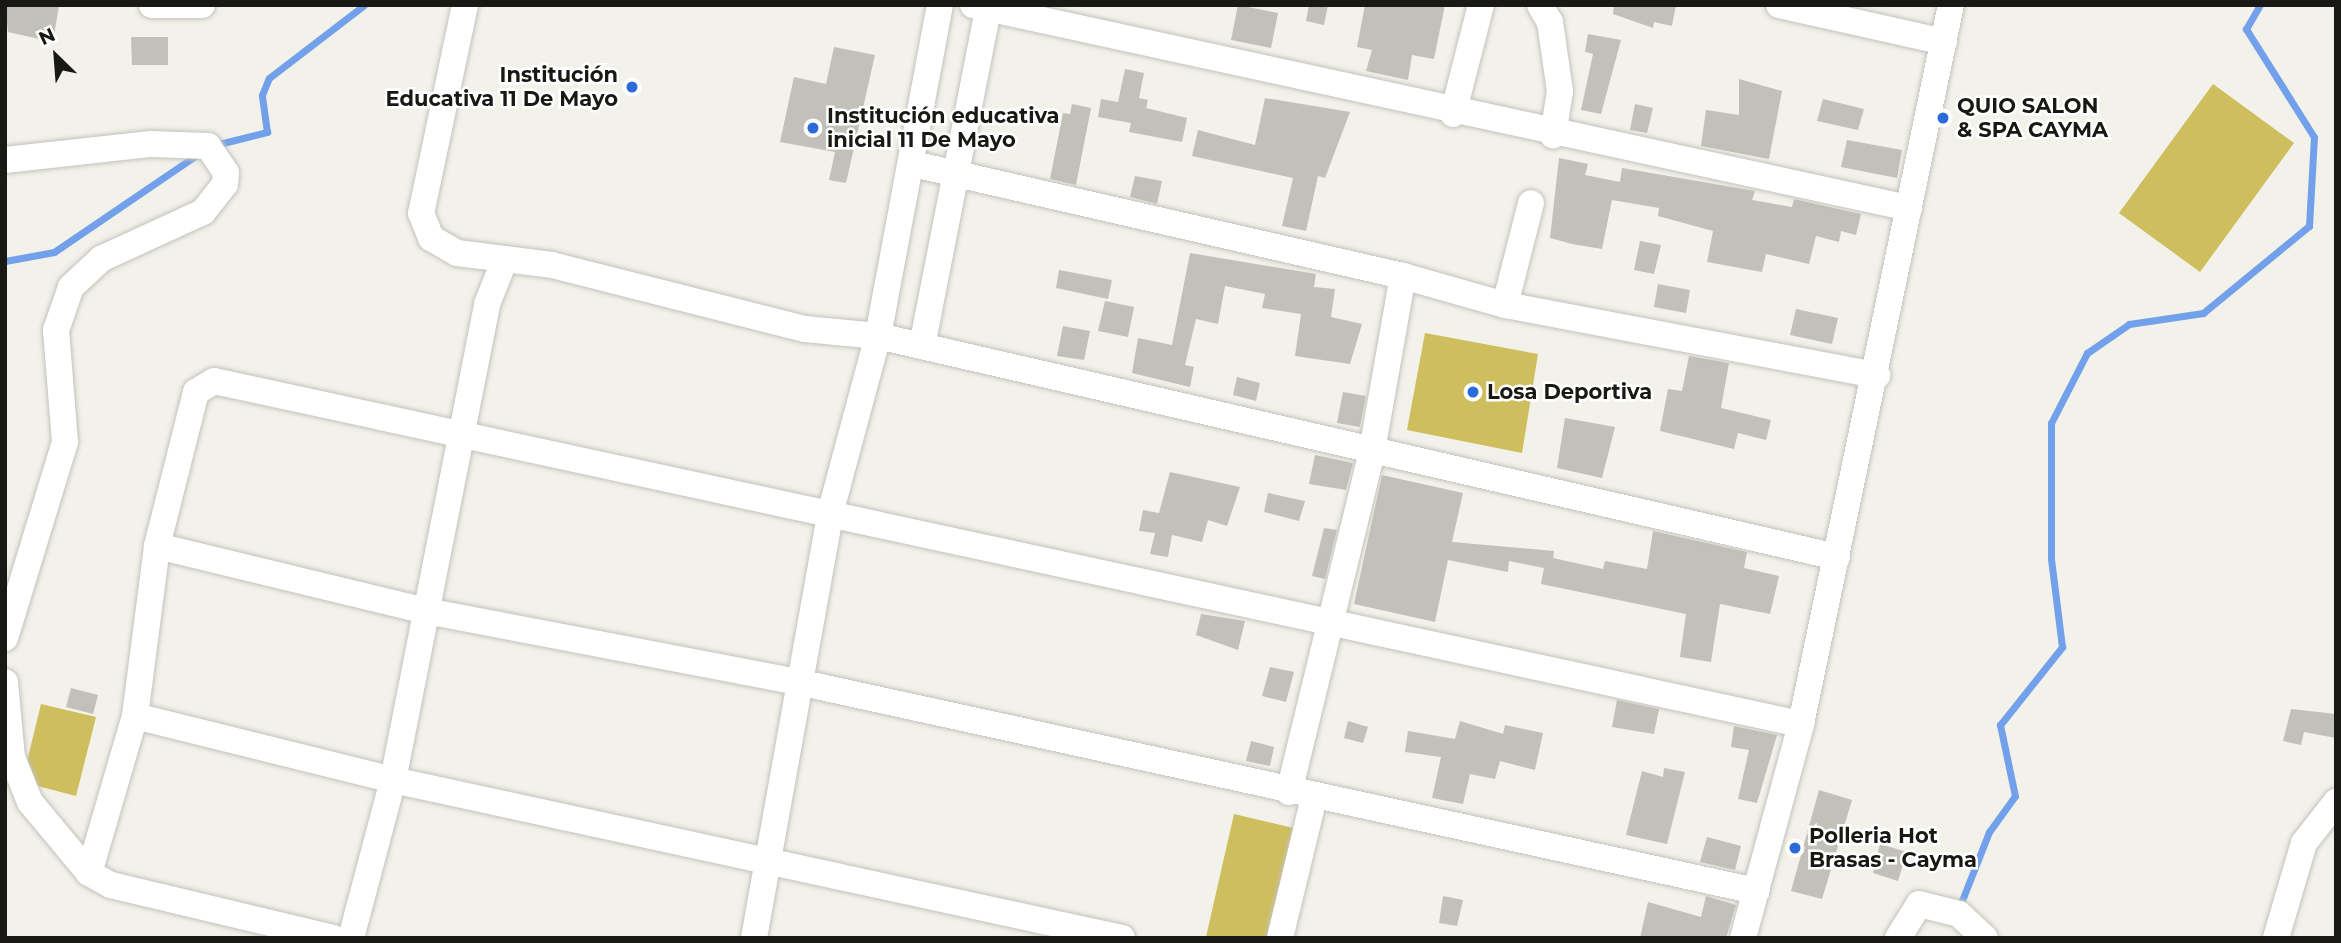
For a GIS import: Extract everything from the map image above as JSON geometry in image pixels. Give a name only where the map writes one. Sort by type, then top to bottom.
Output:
[{"type":"street","points":[[152,5],[202,5]]},
{"type":"street","points":[[465,5],[421,213],[431,238],[457,253],[552,265],[805,329],[878,336],[1837,557]]},
{"type":"street","points":[[754,938],[831,510],[878,336],[913,164],[940,5]]},
{"type":"street","points":[[1453,114],[1482,5]]},
{"type":"street","points":[[1540,5],[1550,22],[1560,91],[1553,135]]},
{"type":"street","points":[[1779,5],[1944,42]]},
{"type":"street","points":[[1743,938],[1801,724],[1877,374],[1951,5]]},
{"type":"street","points":[[922,346],[959,174],[984,6],[1453,114],[1909,208]]},
{"type":"street","points":[[5,160],[151,144],[208,146],[226,173],[225,184],[203,212],[101,259],[71,287],[56,330],[65,442],[5,638]]},
{"type":"street","points":[[913,164],[1403,276],[1505,305],[1877,374]]},
{"type":"street","points":[[1505,305],[1531,203]]},
{"type":"street","points":[[351,938],[393,780],[459,435],[488,304],[505,259]]},
{"type":"street","points":[[1280,938],[1302,795],[1334,622],[1372,451],[1403,276]]},
{"type":"street","points":[[89,873],[135,716],[157,546],[195,391],[214,381],[459,435],[831,510],[1801,724]]},
{"type":"street","points":[[157,546],[426,611],[798,682],[1302,795],[1756,891]]},
{"type":"street","points":[[5,682],[12,757],[30,802],[89,873],[111,885],[333,938]]},
{"type":"street","points":[[135,716],[393,780],[1122,938]]},
{"type":"street","points":[[2276,938],[2304,843],[2336,802]]},
{"type":"street","points":[[1898,938],[1919,904],[1959,914],[1985,938]]},
{"type":"shaded area","points":[[2213,84],[2294,143],[2200,272],[2119,213]]},
{"type":"shaded area","name":"Losa Deportiva","points":[[1425,333],[1538,354],[1522,453],[1407,430]]},
{"type":"shaded area","points":[[41,704],[96,717],[76,796],[22,782]]},
{"type":"shaded area","points":[[1234,814],[1306,831],[1292,938],[1206,937]]},
{"type":"building","points":[[5,5],[59,5],[53,42],[8,32]]},
{"type":"building","points":[[1238,5],[1278,13],[1271,48],[1231,40]]},
{"type":"building","points":[[1309,5],[1328,5],[1324,25],[1306,21]]},
{"type":"building","points":[[1365,5],[1445,5],[1434,59],[1412,55],[1408,80],[1366,71],[1372,50],[1357,47]]},
{"type":"building","points":[[1614,5],[1676,5],[1672,26],[1654,22],[1653,28],[1613,14]]},
{"type":"building","points":[[1588,34],[1621,40],[1601,114],[1581,110],[1593,54],[1585,52]]},
{"type":"building","points":[[131,37],[168,37],[168,65],[132,65]]},
{"type":"building","points":[[834,47],[875,55],[846,183],[829,180],[835,152],[780,142],[794,77],[826,84]]},
{"type":"building","points":[[1125,69],[1144,73],[1139,98],[1148,100],[1146,108],[1187,118],[1182,142],[1129,132],[1131,123],[1098,117],[1101,99],[1118,102]]},
{"type":"building","points":[[1739,79],[1782,91],[1769,159],[1701,146],[1706,110],[1739,115]]},
{"type":"building","points":[[1265,98],[1350,112],[1325,178],[1318,176],[1306,231],[1282,226],[1293,178],[1192,156],[1198,130],[1255,145]]},
{"type":"building","points":[[1823,99],[1864,109],[1858,130],[1817,121]]},
{"type":"building","points":[[1072,104],[1091,108],[1076,185],[1050,179],[1063,113],[1070,114]]},
{"type":"building","points":[[1635,104],[1653,108],[1647,133],[1630,130]]},
{"type":"building","points":[[1847,140],[1902,150],[1897,178],[1841,167]]},
{"type":"building","points":[[1559,158],[1588,164],[1585,175],[1620,182],[1622,168],[1755,191],[1752,200],[1792,207],[1794,199],[1861,214],[1856,235],[1841,231],[1839,242],[1816,236],[1809,264],[1766,254],[1762,272],[1707,262],[1713,231],[1658,216],[1659,208],[1612,200],[1602,249],[1572,244],[1550,238]]},
{"type":"building","points":[[1135,176],[1162,181],[1157,204],[1130,197]]},
{"type":"building","points":[[1640,241],[1661,245],[1654,274],[1634,270]]},
{"type":"building","points":[[1190,253],[1316,274],[1314,287],[1335,289],[1331,317],[1362,324],[1350,364],[1295,356],[1301,314],[1262,308],[1265,294],[1225,286],[1218,324],[1196,319],[1185,365],[1194,367],[1190,387],[1132,373],[1138,338],[1172,345]]},
{"type":"building","points":[[1059,270],[1112,280],[1108,299],[1056,288]]},
{"type":"building","points":[[1658,284],[1690,290],[1686,313],[1654,307]]},
{"type":"building","points":[[1105,301],[1134,307],[1128,337],[1098,331]]},
{"type":"building","points":[[1796,309],[1838,318],[1832,344],[1790,335]]},
{"type":"building","points":[[1063,326],[1090,331],[1084,360],[1057,356]]},
{"type":"building","points":[[1689,356],[1729,363],[1721,408],[1771,420],[1766,440],[1738,433],[1734,449],[1660,431],[1668,389],[1682,391]]},
{"type":"building","points":[[1237,377],[1260,383],[1256,401],[1233,395]]},
{"type":"building","points":[[1343,392],[1366,396],[1360,427],[1337,423]]},
{"type":"building","points":[[1565,418],[1615,427],[1602,478],[1557,468]]},
{"type":"building","points":[[1315,455],[1353,463],[1346,490],[1309,484]]},
{"type":"building","points":[[1170,472],[1240,487],[1227,526],[1208,520],[1202,542],[1172,535],[1168,557],[1150,554],[1155,533],[1139,531],[1143,510],[1159,513]]},
{"type":"building","points":[[1382,475],[1463,493],[1452,542],[1554,551],[1553,558],[1603,569],[1605,561],[1647,569],[1653,531],[1747,552],[1744,568],[1779,576],[1770,614],[1720,604],[1711,662],[1680,657],[1686,614],[1541,584],[1544,568],[1509,561],[1508,572],[1448,560],[1435,622],[1354,604]]},
{"type":"building","points":[[1268,493],[1305,501],[1299,521],[1264,512]]},
{"type":"building","points":[[1324,528],[1337,530],[1325,579],[1312,576]]},
{"type":"building","points":[[1201,614],[1245,621],[1238,650],[1196,635]]},
{"type":"building","points":[[1270,667],[1294,672],[1286,702],[1262,696]]},
{"type":"building","points":[[71,688],[98,695],[93,714],[66,707]]},
{"type":"building","points":[[1617,700],[1659,709],[1654,734],[1612,727]]},
{"type":"building","points":[[2291,709],[2336,714],[2336,738],[2304,732],[2301,745],[2283,741]]},
{"type":"building","points":[[1348,721],[1368,727],[1363,743],[1344,738]]},
{"type":"building","points":[[1460,721],[1503,734],[1505,725],[1543,733],[1535,770],[1500,761],[1495,779],[1470,774],[1463,804],[1432,798],[1441,757],[1405,752],[1408,731],[1455,739]]},
{"type":"building","points":[[1734,726],[1777,735],[1757,803],[1738,799],[1749,750],[1731,747]]},
{"type":"building","points":[[1251,741],[1274,747],[1270,766],[1246,761]]},
{"type":"building","points":[[1664,768],[1685,772],[1667,844],[1626,835],[1642,771],[1663,777]]},
{"type":"building","points":[[1819,790],[1852,800],[1822,899],[1791,891]]},
{"type":"building","points":[[1707,837],[1741,846],[1735,870],[1700,862]]},
{"type":"building","points":[[1880,844],[1907,852],[1898,881],[1873,873]]},
{"type":"building","points":[[1443,896],[1463,900],[1457,926],[1439,923]]},
{"type":"building","points":[[1706,896],[1736,905],[1726,938],[1640,938],[1648,902],[1701,917]]},
{"type":"waterway","points":[[215,145],[267,132],[262,95],[269,78],[364,5]]},
{"type":"waterway","points":[[1959,908],[1989,832],[2015,796],[2000,725],[2062,647],[2051,559],[2051,423],[2087,353],[2129,324],[2203,313],[2309,226],[2314,137],[2246,29],[2260,5]]},
{"type":"waterway","points":[[5,261],[54,252],[198,154]]},
{"type":"place","name":"Institución Educativa 11 De Mayo","points":[[632,87]]},
{"type":"place","name":"QUIO SALON & SPA CAYMA","points":[[1943,118]]},
{"type":"place","name":"Institución educativa inicial 11 De Mayo","points":[[813,128]]},
{"type":"place","name":"Losa Deportiva","points":[[1473,392]]},
{"type":"place","name":"Polleria Hot Brasas - Cayma","points":[[1795,848]]}]
